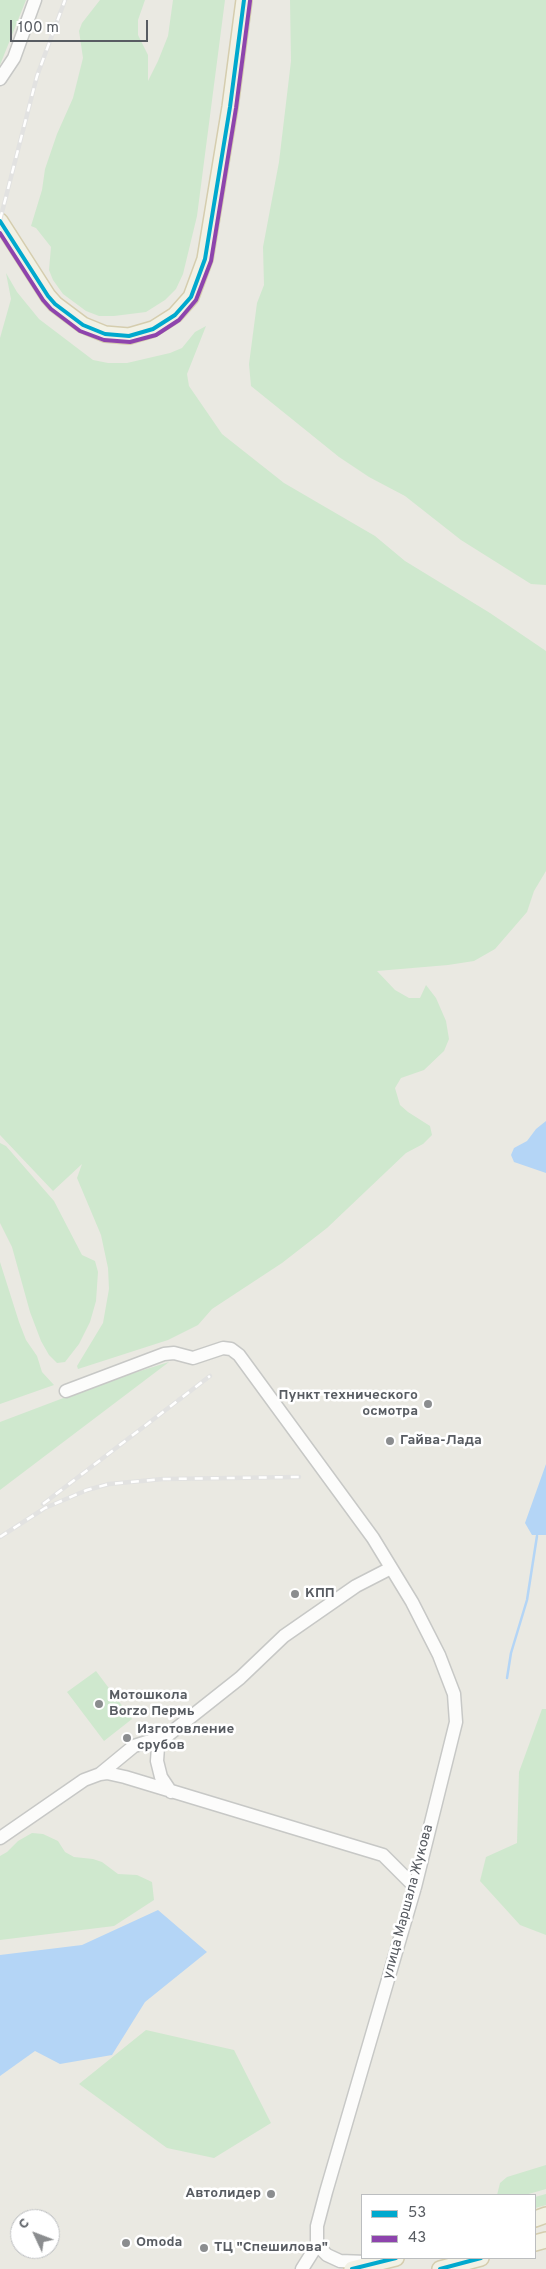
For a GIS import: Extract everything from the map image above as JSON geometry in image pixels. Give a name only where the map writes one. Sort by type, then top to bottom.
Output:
[{"type":"main road","points":[[0,221],[24,262],[55,304],[83,325],[105,334],[129,336],[142,333],[165,322],[184,307],[196,287],[209,242],[244,0]]},
{"type":"main road","points":[[352,2269],[389,2259]]},
{"type":"main road","points":[[440,2269],[477,2259]]},
{"type":"street","points":[[0,79],[14,58],[35,0]]},
{"type":"street","name":"улица Маршала Жукова","points":[[66,1391],[164,1354],[194,1358],[223,1348],[231,1349],[239,1355],[373,1538],[412,1602],[448,1676],[456,1708],[456,1722],[415,1887],[326,2192],[317,2226],[317,2245]]},
{"type":"street","points":[[171,1792],[161,1777],[156,1761],[158,1747],[168,1735],[240,1678],[284,1636],[356,1586],[391,1568]]},
{"type":"street","points":[[0,1838],[84,1780],[100,1774],[134,1746],[168,1735]]},
{"type":"street","points":[[100,1774],[126,1777],[383,1855],[415,1887]]},
{"type":"street","points":[[302,2269],[317,2245],[327,2255],[340,2261],[356,2263],[386,2259]]},
{"type":"green space","points":[[0,0],[26,0],[0,65]]},
{"type":"green space","points":[[100,0],[145,0],[138,20],[138,35],[148,55],[148,81],[168,36],[173,0],[225,0],[197,216],[183,274],[176,289],[165,300],[146,312],[114,316],[99,316],[86,311],[63,294],[53,280],[49,270],[51,247],[36,228],[31,226],[42,190],[45,169],[57,134],[73,98],[83,58],[79,31],[82,23]]},
{"type":"green space","points":[[290,0],[546,0],[546,585],[531,584],[461,540],[405,496],[369,477],[339,457],[251,386],[249,364],[257,303],[264,285],[263,247],[279,162],[291,61]]},
{"type":"green space","points":[[6,273],[17,292],[39,319],[93,360],[108,363],[127,363],[170,353],[182,348],[195,332],[206,326],[187,374],[189,386],[222,434],[284,483],[375,536],[405,561],[490,613],[546,651],[546,871],[534,891],[527,912],[495,949],[474,961],[377,971],[395,990],[409,998],[420,998],[426,985],[436,998],[446,1021],[449,1039],[444,1051],[424,1070],[401,1078],[395,1088],[400,1105],[430,1126],[432,1135],[423,1144],[406,1153],[327,1228],[282,1263],[212,1309],[198,1325],[168,1340],[78,1369],[77,1366],[103,1323],[109,1289],[108,1268],[101,1235],[77,1178],[82,1164],[53,1191],[0,1135],[0,338],[11,299]]},
{"type":"green space","points":[[0,1143],[6,1146],[54,1201],[82,1255],[95,1261],[98,1272],[96,1301],[90,1322],[79,1344],[65,1362],[57,1363],[49,1355],[41,1341],[30,1312],[12,1247],[0,1223]]},
{"type":"green space","points":[[0,1262],[26,1340],[37,1356],[42,1372],[54,1385],[0,1404]]},
{"type":"green space","points":[[169,1362],[0,1490],[0,1422],[111,1380]]},
{"type":"green space","name":"Мотошкола Borzo Пермь","points":[[96,1671],[132,1719],[104,1741],[67,1692]]},
{"type":"green space","points":[[542,1709],[546,1709],[546,1935],[520,1925],[480,1881],[486,1857],[517,1843],[519,1772]]},
{"type":"green space","points":[[32,1833],[43,1834],[58,1841],[65,1852],[74,1857],[93,1859],[102,1862],[118,1874],[137,1875],[152,1882],[154,1900],[114,1926],[0,1940],[0,1856],[18,1841]]},
{"type":"green space","points":[[146,2030],[234,2050],[271,2123],[214,2158],[167,2148],[79,2084]]},
{"type":"green space","points":[[546,2165],[546,2189],[528,2194],[497,2194],[500,2183],[507,2177]]},
{"type":"green space","points":[[546,2194],[546,2205],[536,2208],[536,2197]]},
{"type":"water","points":[[546,1121],[546,1173],[514,1162],[511,1155],[514,1148],[527,1141],[536,1129]]},
{"type":"water","points":[[546,1464],[546,1535],[532,1535],[525,1523]]},
{"type":"water","points":[[158,1910],[207,1952],[145,2002],[112,2055],[60,2064],[35,2051],[0,2076],[0,1955],[82,1945]]},
{"type":"waterway","points":[[507,1678],[511,1653],[527,1600],[537,1536]]},
{"type":"railway","points":[[0,220],[37,76],[65,0]]},
{"type":"railway","points":[[43,1504],[210,1376]]},
{"type":"railway","points":[[0,1537],[45,1508],[87,1490],[109,1484],[163,1479],[299,1477]]},
{"type":"transit line","name":"53","points":[[0,221],[48,296],[55,304],[83,325],[105,334],[129,336],[153,329],[175,315],[191,297],[205,259],[230,107],[244,0]]},
{"type":"transit line","name":"43","points":[[0,233],[43,300],[51,309],[80,331],[104,340],[130,342],[156,335],[179,320],[196,300],[211,261],[236,108],[250,1]]},
{"type":"transit line","name":"53","points":[[352,2269],[392,2259]]},
{"type":"transit line","name":"53","points":[[440,2269],[477,2259]]},
{"type":"place","name":"Пункт технического осмотра","points":[[428,1404]]},
{"type":"place","name":"Гайва-Лада","points":[[390,1441]]},
{"type":"place","name":"КПП","points":[[295,1594]]},
{"type":"place","name":"Мотошкола Borzo Пермь","points":[[99,1704]]},
{"type":"place","name":"Изготовление срубов","points":[[127,1738]]},
{"type":"place","name":"Автолидер","points":[[271,2194]]},
{"type":"place","name":"Omoda","points":[[126,2243]]},
{"type":"place","name":"ТЦ \"Спешилова\"","points":[[204,2248]]}]
